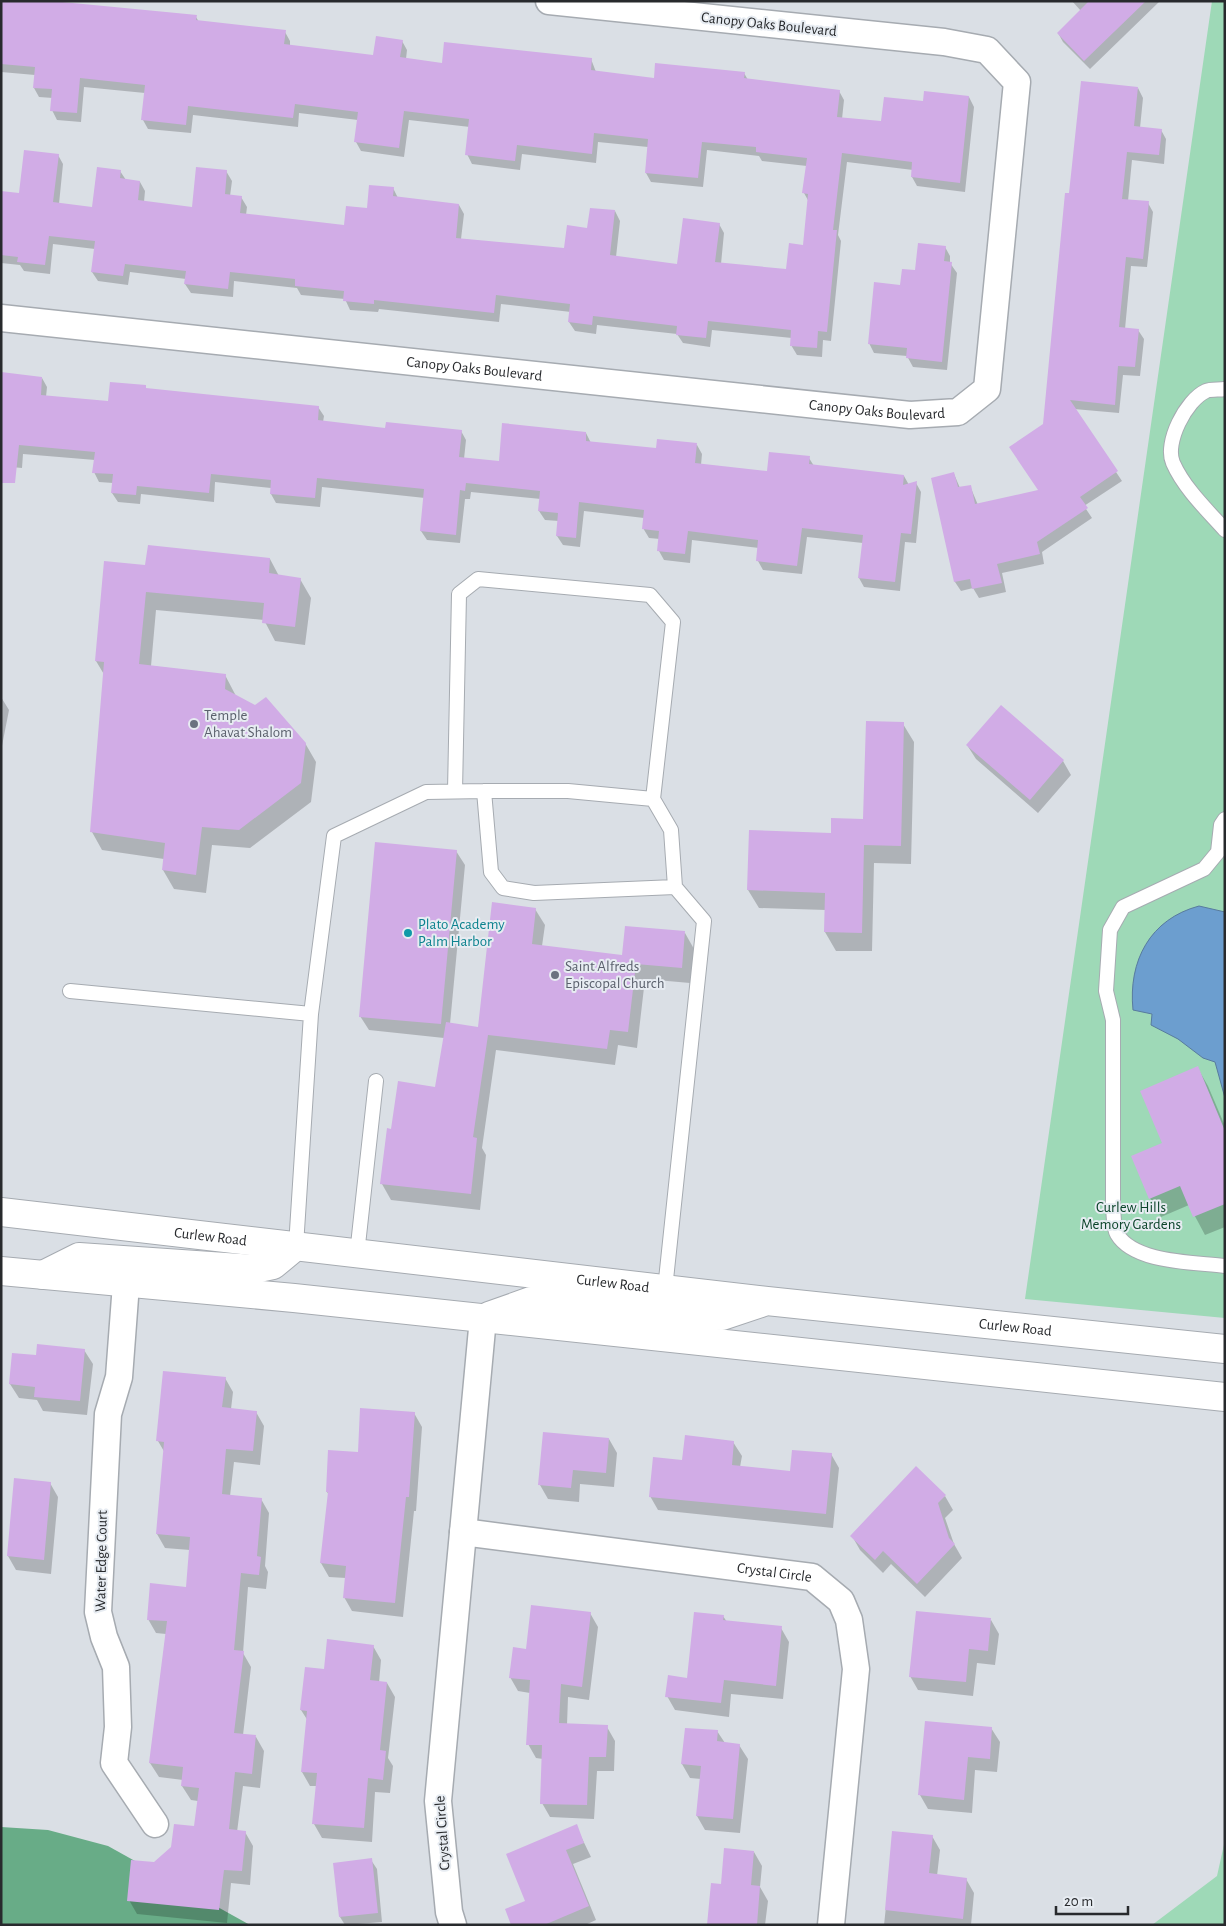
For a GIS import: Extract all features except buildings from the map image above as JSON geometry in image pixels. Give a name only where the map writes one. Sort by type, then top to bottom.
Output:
[{"type":"main road","name":"Curlew Road","points":[[3,1213],[767,1301],[1225,1349]]},
{"type":"main road","points":[[43,1275],[79,1257],[254,1269],[273,1265],[296,1246]]},
{"type":"main road","points":[[1,1271],[294,1298],[1225,1397]]},
{"type":"main road","points":[[483,1318],[531,1301],[722,1316],[767,1301]]},
{"type":"street","name":"Canopy Oaks Boulevard","points":[[1,318],[910,415],[958,412],[987,390],[1017,82],[987,50],[944,42],[549,1]]},
{"type":"street","name":"Water Edge Court","points":[[126,1284],[118,1377],[108,1414],[98,1612],[104,1637],[116,1667],[118,1727],[114,1763],[155,1824]]},
{"type":"street","name":"Crystal Circle","points":[[453,1925],[449,1912],[438,1801],[483,1318]]},
{"type":"street","name":"Crystal Circle","points":[[463,1532],[812,1577],[841,1602],[849,1620],[856,1669],[831,1925]]},
{"type":"lane","points":[[1225,389],[1205,391],[1181,414],[1172,440],[1172,462],[1196,498],[1225,530]]},
{"type":"lane","points":[[455,791],[459,594],[478,579],[650,595],[673,622],[653,799],[671,830],[675,887],[704,921],[665,1289]]},
{"type":"lane","points":[[484,791],[491,872],[502,888],[534,893],[675,887]]},
{"type":"lane","points":[[296,1246],[311,1014],[334,836],[426,792],[568,791],[653,799]]},
{"type":"lane","points":[[1225,819],[1221,825],[1221,857],[1204,870],[1123,907],[1110,930],[1106,990],[1113,1020],[1113,1207],[1116,1233],[1132,1250],[1153,1257],[1225,1266]]},
{"type":"lane","points":[[70,991],[311,1014]]},
{"type":"lane","points":[[357,1254],[376,1081]]},
{"type":"green space","name":"Curlew Hills Memory Gardens","points":[[1212,1],[1225,1],[1225,1318],[1025,1299]]},
{"type":"green space","points":[[1,1827],[48,1830],[108,1846],[250,1925],[1,1925]]},
{"type":"green space","points":[[1225,1840],[1225,1925],[1152,1925],[1217,1876]]},
{"type":"water","points":[[1199,906],[1225,912],[1225,1098],[1215,1062],[1203,1058],[1178,1039],[1151,1025],[1152,1014],[1133,1010],[1132,992],[1134,975],[1146,944],[1167,921],[1182,912]]},
{"type":"place","name":"Temple Ahavat Shalom","points":[[194,724]]},
{"type":"place","name":"Plato Academy Palm Harbor","points":[[408,933]]},
{"type":"place","name":"Saint Alfreds Episcopal Church","points":[[555,975]]}]
